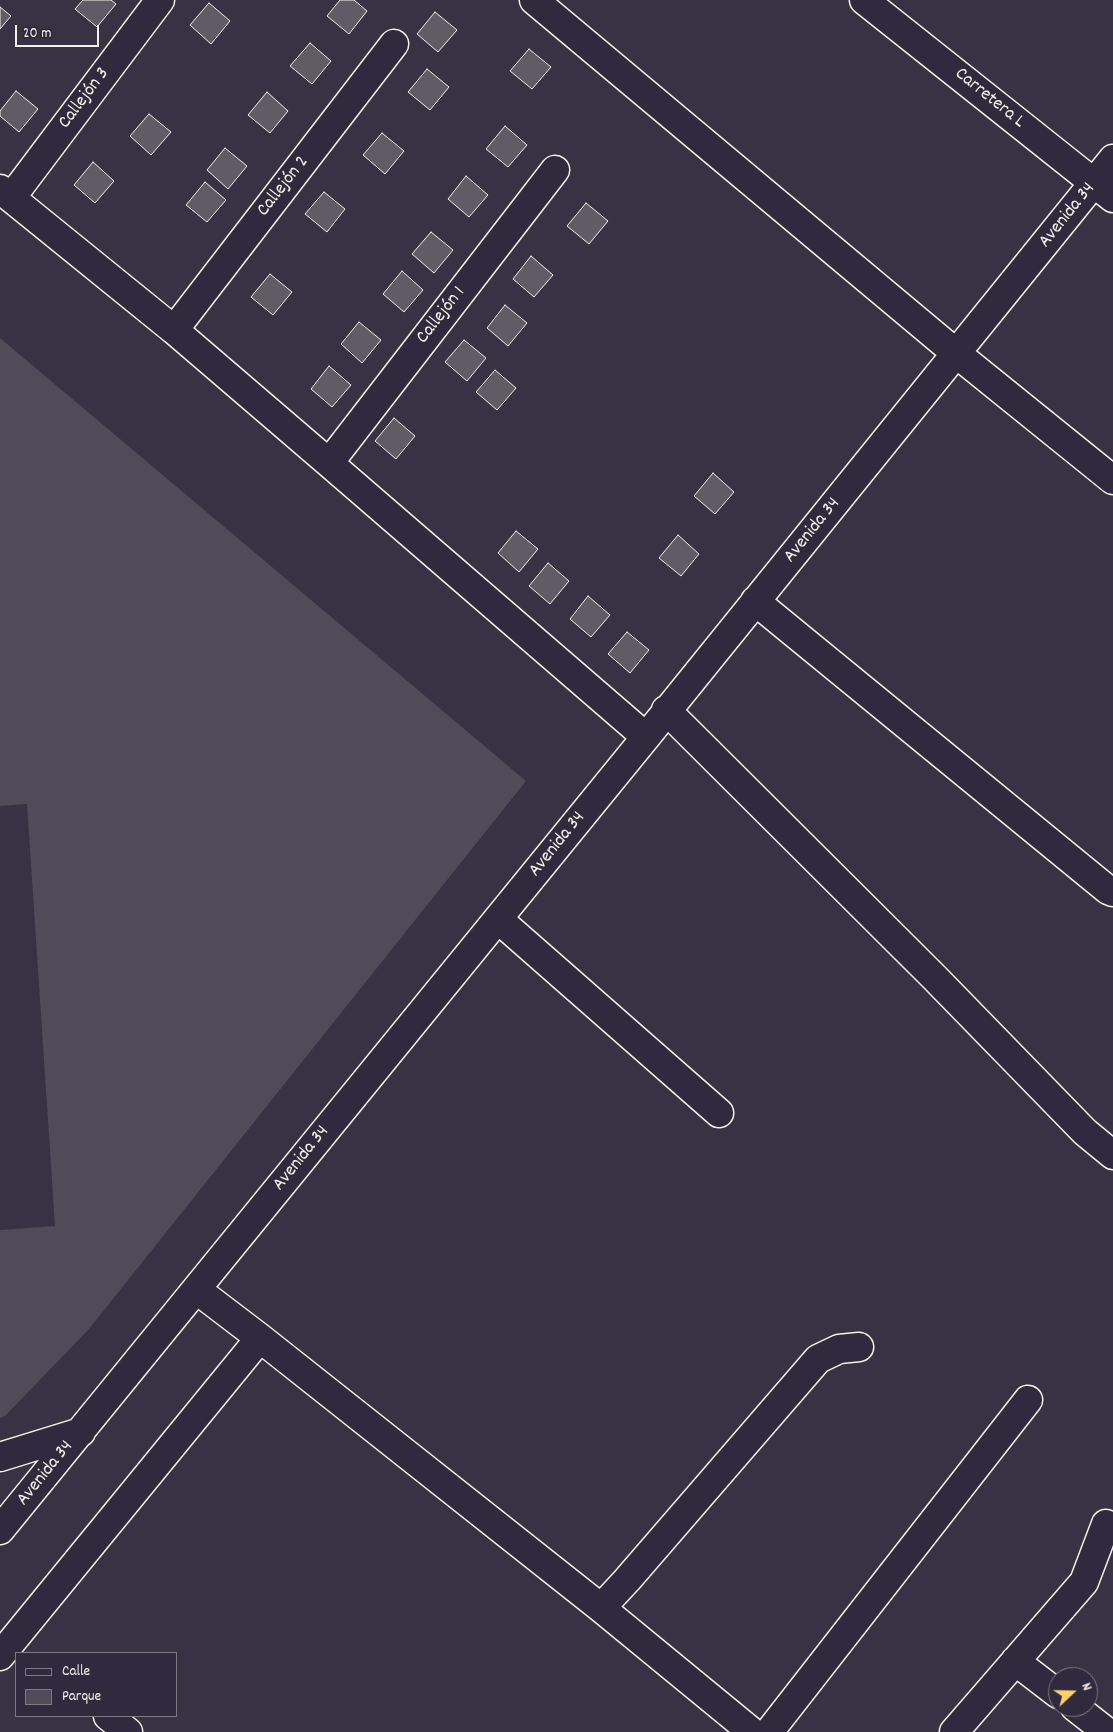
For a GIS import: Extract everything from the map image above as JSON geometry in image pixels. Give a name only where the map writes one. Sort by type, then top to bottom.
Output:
[{"type":"street","name":"Callejón 3","points":[[6,193],[160,0]]},
{"type":"street","points":[[534,0],[957,354],[1113,480]]},
{"type":"street","name":"Carretera L","points":[[864,0],[1104,191]]},
{"type":"street","name":"Callejón 2","points":[[174,330],[394,44]]},
{"type":"street","name":"Avenida 34","points":[[0,1530],[957,354],[1104,191],[1113,159]]},
{"type":"street","name":"Callejón 1","points":[[329,463],[554,170]]},
{"type":"street","points":[[6,193],[174,330],[646,737]]},
{"type":"street","points":[[755,602],[1113,892]]},
{"type":"street","points":[[666,710],[928,971],[1085,1132],[1113,1155]]},
{"type":"street","points":[[498,919],[720,1113]]},
{"type":"street","points":[[196,1290],[260,1338],[601,1608],[752,1732]]},
{"type":"street","points":[[17,1649],[260,1338]]},
{"type":"street","points":[[601,1608],[818,1359],[839,1349],[859,1347]]},
{"type":"street","points":[[769,1732],[1028,1400]]},
{"type":"street","points":[[0,1457],[81,1432]]},
{"type":"street","points":[[954,1732],[1084,1582],[1106,1524]]},
{"type":"street","points":[[1015,1662],[1048,1687]]},
{"type":"street","points":[[109,1717],[128,1732]]},
{"type":"street","points":[[1087,1717],[1107,1732]]},
{"type":"green space","points":[[0,338],[526,781],[89,1329],[5,1416],[0,1418],[0,1230],[55,1226],[27,804],[0,806]]},
{"type":"building","points":[[83,0],[111,0],[116,4],[97,27],[75,9]]},
{"type":"building","points":[[340,0],[354,0],[367,11],[349,34],[327,16]]},
{"type":"building","points":[[209,3],[230,21],[211,44],[190,25]]},
{"type":"building","points":[[0,7],[11,16],[0,29]]},
{"type":"building","points":[[435,12],[457,30],[438,52],[417,34]]},
{"type":"building","points":[[310,43],[331,61],[312,84],[290,66]]},
{"type":"building","points":[[529,49],[551,67],[532,89],[510,71]]},
{"type":"building","points":[[427,69],[449,87],[430,110],[408,92]]},
{"type":"building","points":[[16,91],[38,109],[19,132],[0,116],[0,111]]},
{"type":"building","points":[[267,92],[288,111],[270,133],[248,115]]},
{"type":"building","points":[[149,114],[171,132],[151,155],[130,136]]},
{"type":"building","points":[[505,126],[527,145],[508,167],[486,149]]},
{"type":"building","points":[[382,133],[404,151],[385,174],[363,155]]},
{"type":"building","points":[[225,148],[247,166],[228,189],[207,170]]},
{"type":"building","points":[[93,162],[114,181],[95,203],[74,185]]},
{"type":"building","points":[[466,176],[488,195],[469,217],[448,199]]},
{"type":"building","points":[[205,182],[226,200],[207,222],[186,205]]},
{"type":"building","points":[[324,192],[345,209],[327,232],[305,214]]},
{"type":"building","points":[[586,203],[608,221],[589,244],[567,226]]},
{"type":"building","points":[[431,232],[453,250],[434,273],[412,254]]},
{"type":"building","points":[[531,256],[553,275],[534,297],[513,279]]},
{"type":"building","points":[[402,271],[423,290],[404,312],[383,294]]},
{"type":"building","points":[[270,274],[292,292],[273,315],[251,297]]},
{"type":"building","points":[[505,305],[527,323],[508,346],[487,328]]},
{"type":"building","points":[[359,322],[381,340],[362,363],[341,344]]},
{"type":"building","points":[[464,340],[486,358],[467,381],[445,362]]},
{"type":"building","points":[[329,366],[351,385],[332,407],[311,389]]},
{"type":"building","points":[[495,370],[516,388],[497,410],[476,392]]},
{"type":"building","points":[[394,418],[415,436],[396,459],[375,441]]},
{"type":"building","points":[[713,473],[734,492],[715,514],[694,496]]},
{"type":"building","points":[[516,531],[538,549],[519,572],[498,553]]},
{"type":"building","points":[[678,535],[699,554],[681,576],[659,558]]},
{"type":"building","points":[[548,563],[569,581],[550,604],[529,586]]},
{"type":"building","points":[[588,596],[610,615],[591,637],[570,619]]},
{"type":"building","points":[[627,632],[649,650],[630,673],[608,654]]}]
